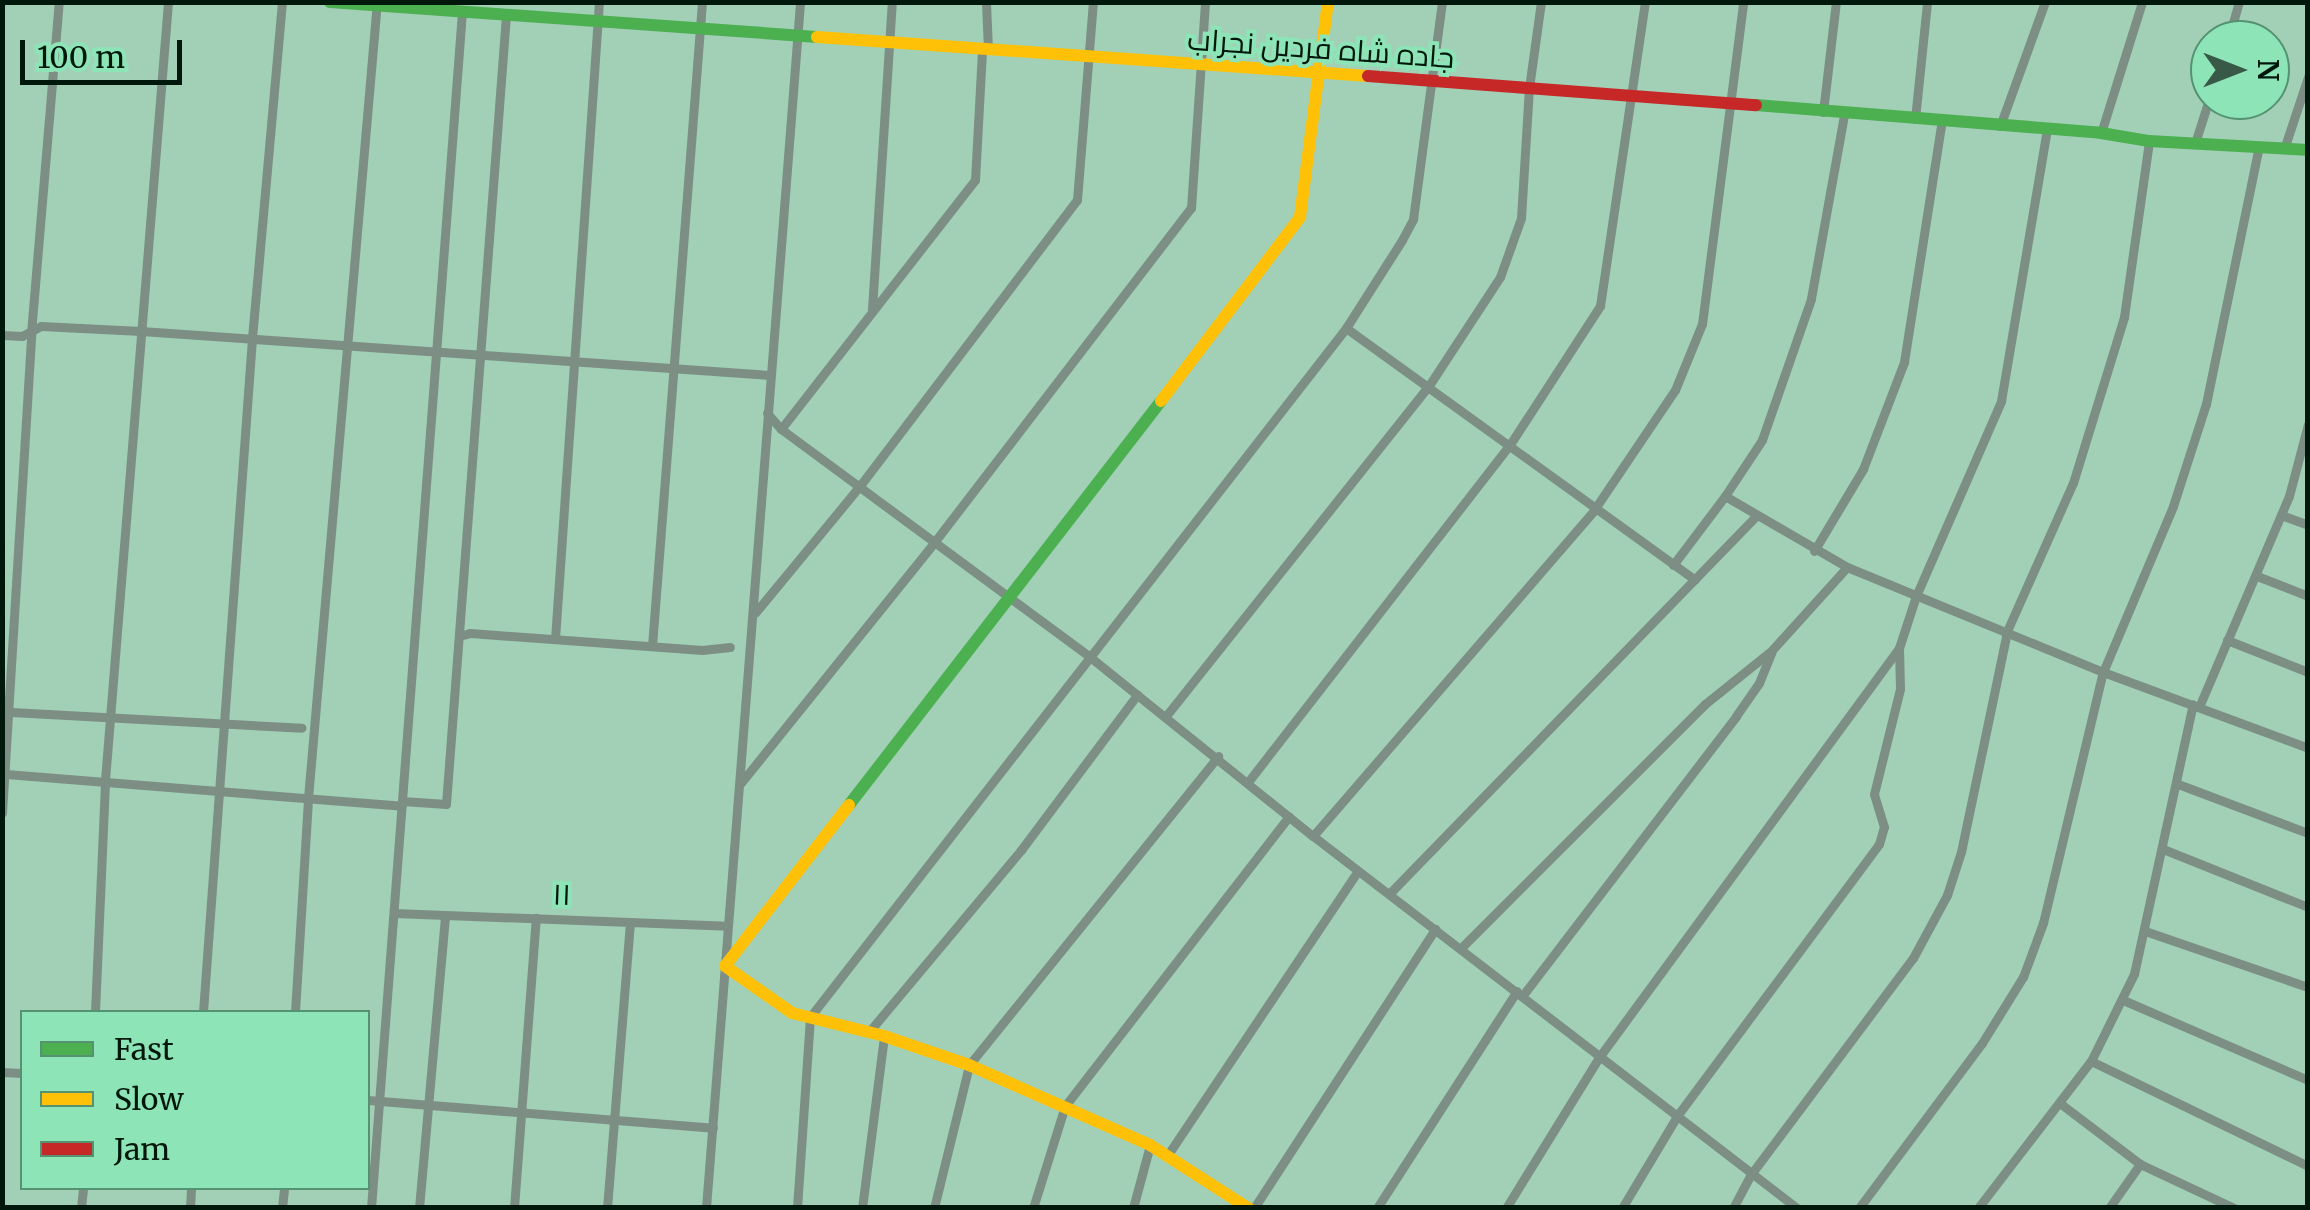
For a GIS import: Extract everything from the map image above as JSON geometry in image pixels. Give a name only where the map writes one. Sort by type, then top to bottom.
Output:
[{"type":"street","points":[[2,813],[31,333],[59,2]]},
{"type":"street","points":[[94,1010],[105,780],[168,2]]},
{"type":"street","points":[[203,1010],[252,338],[282,2]]},
{"type":"street","name":"جاده شاه فردین نجراب","points":[[330,2],[462,12],[482,8],[506,15],[1530,88],[2101,133],[2149,142],[2308,150]]},
{"type":"street","points":[[555,639],[599,2]]},
{"type":"street","points":[[652,646],[702,2]]},
{"type":"street","points":[[706,1208],[800,2]]},
{"type":"street","points":[[872,310],[892,2]]},
{"type":"street","points":[[781,429],[975,180],[986,2]]},
{"type":"street","points":[[754,614],[858,486],[1078,200],[1093,2]]},
{"type":"street","points":[[739,786],[936,540],[1191,208],[1205,2]]},
{"type":"street","points":[[726,966],[1300,217],[1328,2]]},
{"type":"street","points":[[797,1208],[810,1018],[1346,328],[1413,219],[1442,2]]},
{"type":"street","points":[[1166,716],[1430,384],[1500,277],[1521,218],[1530,88],[1541,2]]},
{"type":"street","points":[[1248,782],[1508,446],[1600,306],[1645,2]]},
{"type":"street","points":[[1312,836],[1594,510],[1675,390],[1702,324],[1744,2]]},
{"type":"street","points":[[1823,112],[1836,2]]},
{"type":"street","points":[[1914,119],[1927,2]]},
{"type":"street","points":[[2000,126],[2045,2]]},
{"type":"street","points":[[2101,133],[2142,2]]},
{"type":"street","points":[[295,1010],[308,798],[377,4]]},
{"type":"street","points":[[370,1208],[462,12]]},
{"type":"street","points":[[5,770],[308,798],[446,804],[506,15]]},
{"type":"street","points":[[2284,148],[2307,77]]},
{"type":"street","points":[[1674,565],[1762,440],[1810,299],[1844,115]]},
{"type":"street","points":[[1814,551],[1863,469],[1904,362],[1942,120]]},
{"type":"street","points":[[2196,143],[2203,120]]},
{"type":"street","points":[[1506,1208],[1600,1056],[1899,648],[1916,596],[2002,400],[2047,129]]},
{"type":"street","points":[[1733,1208],[1752,1173],[1913,958],[1947,895],[1961,852],[2007,631],[2091,434],[2124,317],[2149,142]]},
{"type":"street","points":[[1859,1208],[1982,1043],[2023,977],[2043,924],[2103,672],[2173,506],[2206,404],[2259,146]]},
{"type":"street","points":[[2,334],[31,333],[40,326],[141,331],[770,374]]},
{"type":"street","points":[[1346,328],[1430,384],[1594,510],[1695,580]]},
{"type":"street","points":[[768,413],[781,429],[1012,596],[1218,756],[1358,872],[1797,1208]]},
{"type":"street","points":[[1978,1208],[2091,1061],[2122,1000],[2145,931],[2196,706],[2304,462],[2308,424]]},
{"type":"street","points":[[1725,496],[1847,567],[2103,672],[2308,748]]},
{"type":"street","points":[[2281,515],[2308,524]]},
{"type":"street","points":[[1390,893],[1756,516]]},
{"type":"street","points":[[1461,948],[1705,704],[1772,650],[1847,567]]},
{"type":"street","points":[[2256,576],[2308,596]]},
{"type":"street","points":[[459,636],[470,632],[652,646],[730,647]]},
{"type":"street","points":[[2227,640],[2308,672]]},
{"type":"street","points":[[1622,1208],[1677,1116],[1879,844],[1884,827],[1874,794],[1900,689],[1899,648]]},
{"type":"street","points":[[1377,1208],[1520,993],[1759,684],[1772,650]]},
{"type":"street","points":[[868,1034],[1022,850],[1137,695]]},
{"type":"street","points":[[11,712],[302,728]]},
{"type":"street","points":[[934,1208],[969,1064],[1218,756]]},
{"type":"street","points":[[2178,784],[2308,833]]},
{"type":"street","points":[[1033,1208],[1066,1106],[1289,816]]},
{"type":"street","points":[[2163,849],[2308,906]]},
{"type":"street","points":[[1166,1156],[1358,872]]},
{"type":"street","name":"۱۱","points":[[394,913],[727,926]]},
{"type":"street","points":[[419,1208],[445,915]]},
{"type":"street","points":[[514,1208],[536,918]]},
{"type":"street","points":[[607,1208],[630,922]]},
{"type":"street","points":[[726,966],[792,1013],[884,1036],[969,1064],[1066,1106],[1150,1145],[1229,1201],[1251,1208],[1435,929]]},
{"type":"street","points":[[2145,931],[2308,986]]},
{"type":"street","points":[[2122,1000],[2308,1080]]},
{"type":"street","points":[[862,1208],[884,1036]]},
{"type":"street","points":[[2091,1061],[2308,1166]]},
{"type":"street","points":[[370,1100],[713,1128]]},
{"type":"street","points":[[2060,1104],[2140,1164],[2217,1204],[2234,1208]]},
{"type":"street","points":[[1133,1208],[1150,1145]]},
{"type":"street","points":[[2109,1208],[2140,1164]]},
{"type":"traffic: fast","points":[[330,2],[817,37]]},
{"type":"traffic: fast","points":[[1756,105],[2101,133],[2149,141],[2308,150]]},
{"type":"traffic: fast","points":[[849,805],[1161,401]]},
{"type":"traffic: slow","points":[[1161,401],[1300,217],[1328,2]]},
{"type":"traffic: slow","points":[[817,37],[1368,76]]},
{"type":"traffic: slow","points":[[849,805],[725,966],[792,1013],[884,1036],[969,1065],[1150,1145],[1248,1208]]},
{"type":"traffic: jam","points":[[1368,76],[1756,105]]}]
